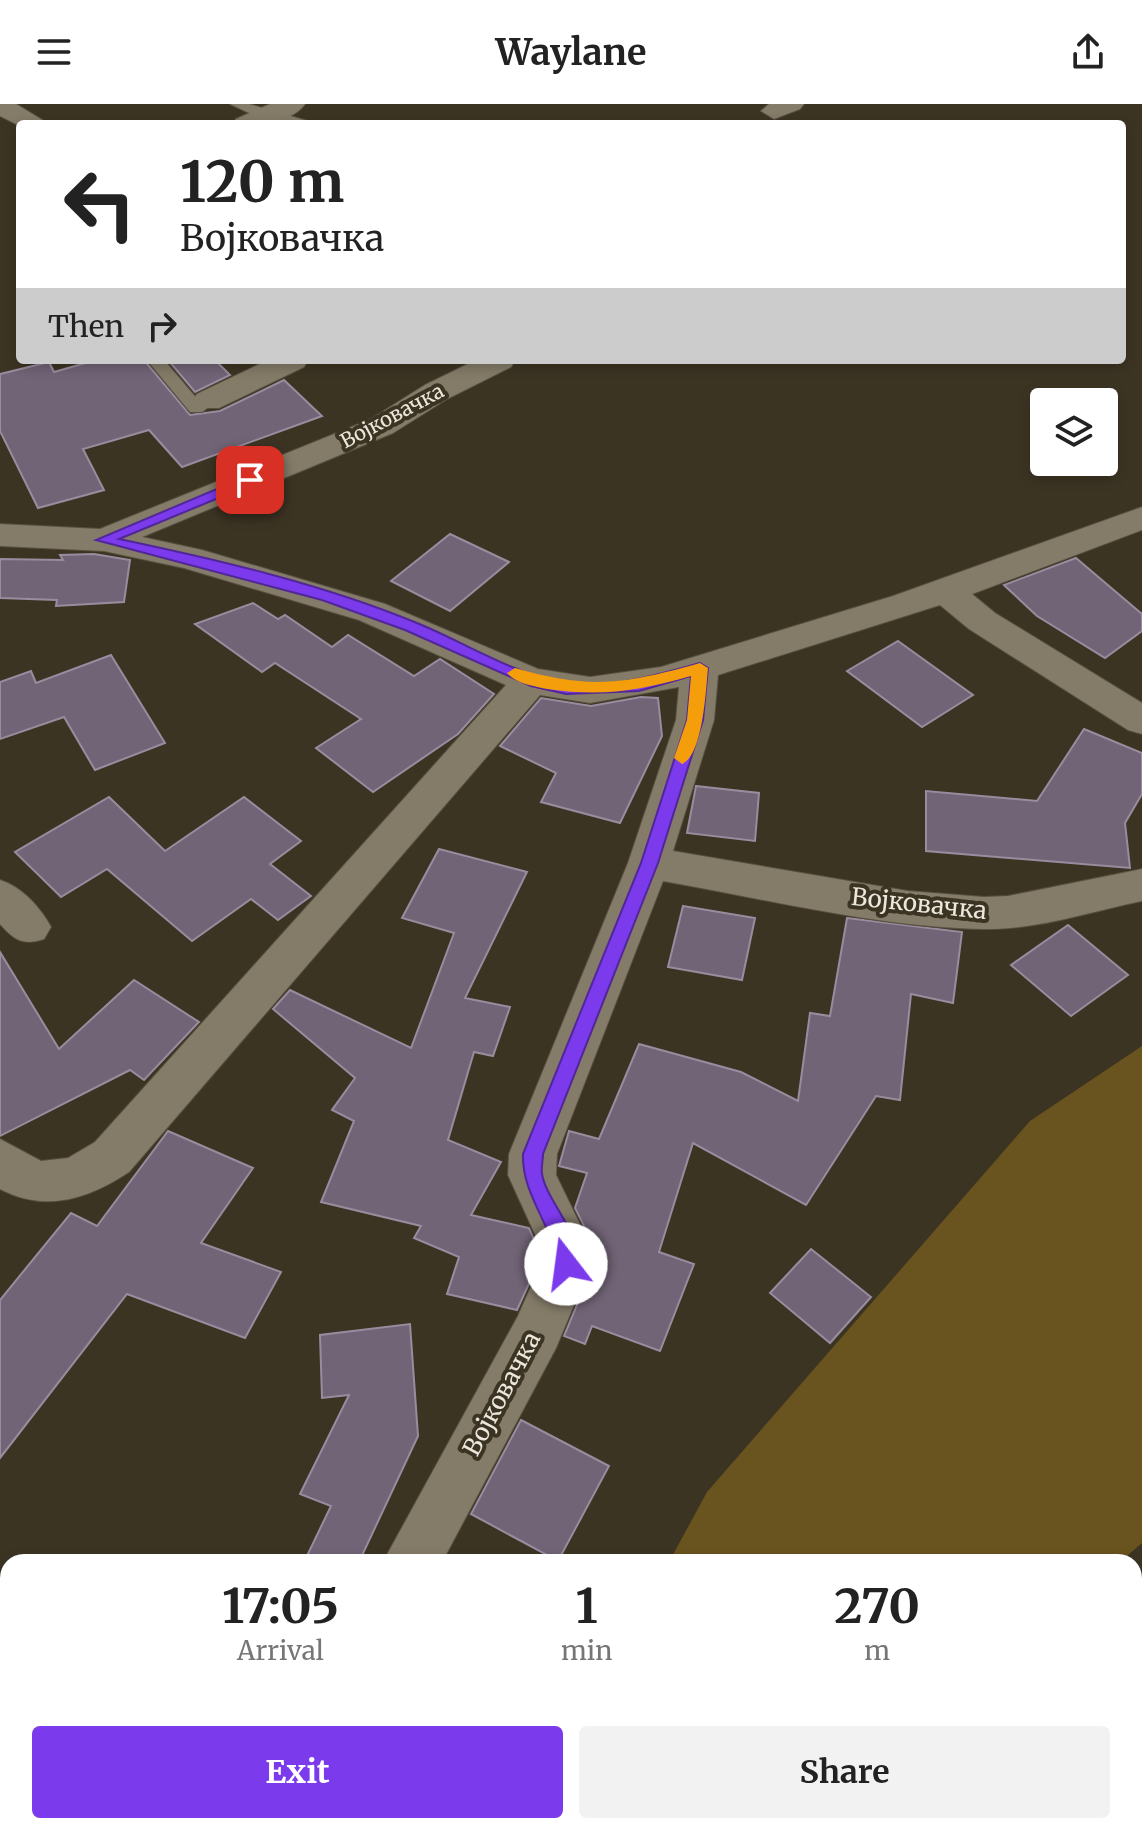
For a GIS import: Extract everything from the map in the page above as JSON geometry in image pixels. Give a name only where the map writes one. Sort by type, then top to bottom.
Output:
[{"type":"street","points":[[254,120],[292,104]]},
{"type":"street","points":[[0,106],[28,120]]},
{"type":"street","points":[[208,401],[285,364]]},
{"type":"street","name":"Војковачка","points":[[104,540],[369,432],[493,364]]},
{"type":"street","name":"Војковачка","points":[[0,535],[104,540],[190,558],[327,597],[410,626],[531,681],[566,688],[617,688],[700,668],[945,590],[1142,518]]},
{"type":"street","points":[[945,590],[982,621],[1142,721]]},
{"type":"street","name":"Војковачка","points":[[415,1554],[538,1331],[566,1264],[564,1243],[532,1175],[533,1154],[649,863],[695,720],[700,668]]},
{"type":"street","points":[[0,1160],[19,1178],[36,1183],[54,1183],[95,1169],[112,1157],[531,681]]},
{"type":"street","name":"Војковачка","points":[[649,863],[893,905],[984,913],[1008,912],[1142,885]]},
{"type":"street","points":[[0,896],[29,927]]},
{"type":"lane","points":[[237,104],[254,120]]},
{"type":"lane","points":[[158,364],[196,408],[208,401]]},
{"type":"shaded area","points":[[1142,1046],[1142,1543],[1129,1554],[673,1554],[707,1492],[1030,1121]]},
{"type":"building","points":[[41,364],[50,364],[54,372],[82,364],[147,364],[190,415],[220,411],[284,380],[322,416],[182,467],[149,430],[83,449],[104,490],[38,508],[0,431],[0,374]]},
{"type":"building","points":[[171,364],[219,364],[230,375],[195,392]]},
{"type":"building","points":[[450,534],[509,562],[450,611],[391,581]]},
{"type":"building","points":[[94,554],[130,560],[124,602],[56,606],[57,600],[0,598],[0,559],[63,560],[60,555]]},
{"type":"building","points":[[1076,558],[1142,614],[1142,631],[1105,658],[1037,616],[1004,585]]},
{"type":"building","points":[[253,603],[278,619],[285,615],[332,647],[348,635],[414,676],[440,659],[494,694],[458,734],[373,792],[316,748],[361,719],[275,663],[262,672],[195,624]]},
{"type":"building","points":[[898,641],[973,695],[922,727],[847,671]]},
{"type":"building","points":[[111,655],[165,743],[95,770],[64,717],[0,739],[0,682],[31,671],[36,683]]},
{"type":"building","points":[[641,697],[658,698],[662,736],[620,823],[541,802],[556,773],[500,746],[541,698],[591,706]]},
{"type":"building","points":[[1084,729],[1142,753],[1142,794],[1125,823],[1130,868],[926,851],[926,791],[1037,801]]},
{"type":"building","points":[[696,786],[759,793],[755,841],[687,833]]},
{"type":"building","points":[[109,797],[165,851],[244,797],[301,841],[270,864],[311,896],[278,920],[251,899],[192,941],[107,869],[61,897],[15,852]]},
{"type":"building","points":[[439,849],[527,872],[465,998],[510,1007],[493,1056],[474,1052],[448,1140],[501,1162],[471,1215],[529,1228],[536,1244],[538,1264],[517,1310],[447,1294],[459,1257],[414,1238],[421,1226],[321,1202],[354,1121],[332,1110],[355,1078],[273,1009],[290,990],[411,1048],[454,933],[402,918]]},
{"type":"building","points":[[683,906],[755,918],[742,980],[668,967]]},
{"type":"building","points":[[847,918],[962,932],[953,1003],[911,994],[900,1100],[876,1096],[806,1205],[693,1143],[659,1252],[694,1264],[660,1351],[592,1326],[585,1344],[564,1336],[594,1264],[592,1242],[575,1208],[587,1173],[559,1166],[569,1131],[599,1139],[639,1044],[741,1072],[798,1101],[810,1013],[830,1016]]},
{"type":"building","points":[[1068,925],[1128,975],[1071,1016],[1011,965]]},
{"type":"building","points":[[0,952],[59,1049],[134,980],[199,1022],[144,1080],[130,1070],[0,1136]]},
{"type":"building","points":[[168,1131],[253,1168],[201,1243],[281,1272],[245,1338],[127,1294],[0,1458],[0,1300],[71,1213],[97,1226]]},
{"type":"building","points":[[811,1249],[871,1297],[830,1343],[770,1293]]},
{"type":"building","points":[[410,1324],[418,1436],[363,1554],[308,1554],[331,1506],[300,1494],[349,1395],[322,1398],[320,1335]]},
{"type":"building","points":[[521,1420],[609,1466],[562,1554],[545,1554],[471,1514]]},
{"type":"slow traffic","points":[[515,673],[531,681],[590,690],[639,685],[700,668],[695,720],[682,758]]},
{"type":"route","points":[[250,480],[104,540],[190,558],[327,597],[410,626],[531,681],[590,690],[639,685],[700,668],[695,720],[649,863],[533,1154],[532,1175],[564,1243],[566,1264]]}]
